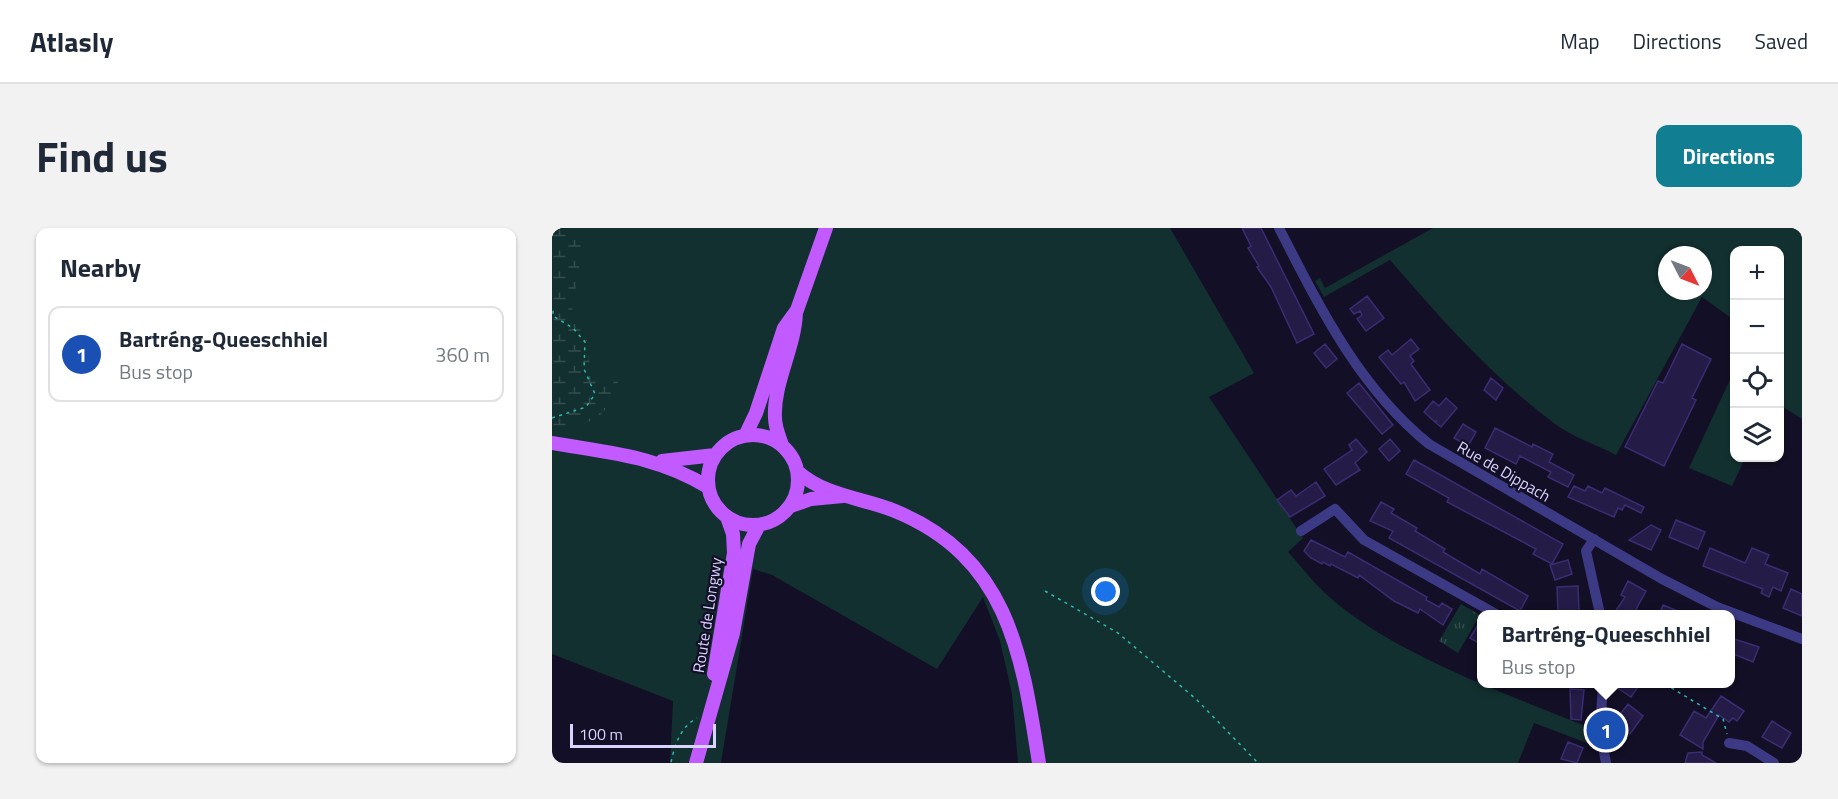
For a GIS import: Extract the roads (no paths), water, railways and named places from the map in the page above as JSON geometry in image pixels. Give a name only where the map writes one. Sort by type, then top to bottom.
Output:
[{"type":"main road","points":[[745,436],[756,413],[784,328],[796,310],[826,228]]},
{"type":"main road","points":[[782,445],[775,422],[774,407],[796,330],[796,310]]},
{"type":"main road","points":[[745,436],[765,436],[782,445],[790,453],[798,472],[798,484],[791,506],[782,515],[759,525],[748,525],[727,517],[718,509],[708,487],[710,465],[715,455],[733,439],[745,436]]},
{"type":"main road","points":[[552,443],[657,462],[688,474],[708,487]]},
{"type":"main road","points":[[657,462],[715,455]]},
{"type":"main road","points":[[798,472],[816,485],[875,504],[921,524],[945,539],[966,558],[987,583],[1004,610],[1017,644],[1028,690],[1039,763]]},
{"type":"main road","points":[[791,506],[811,500],[845,496]]},
{"type":"main road","name":"Route de Longwy","points":[[709,718],[719,632],[734,553],[733,534],[727,517]]},
{"type":"main road","name":"Route de Longwy","points":[[696,763],[733,633],[749,544],[759,525]]},
{"type":"street","name":"Rue de Dippach","points":[[1279,228],[1342,345],[1380,395],[1413,431],[1448,456],[1725,610]]},
{"type":"street","points":[[1302,531],[1335,509],[1364,540],[1487,610]]},
{"type":"street","points":[[1594,539],[1586,551],[1599,610]]},
{"type":"street","name":"Rue de Dippach","points":[[1735,614],[1802,639]]},
{"type":"street","points":[[1603,688],[1600,731],[1606,763]]},
{"type":"street","points":[[1729,743],[1747,746],[1774,763]]},
{"type":"place","name":"Bartréng-Queeschhiel","points":[[1606,730]]}]
